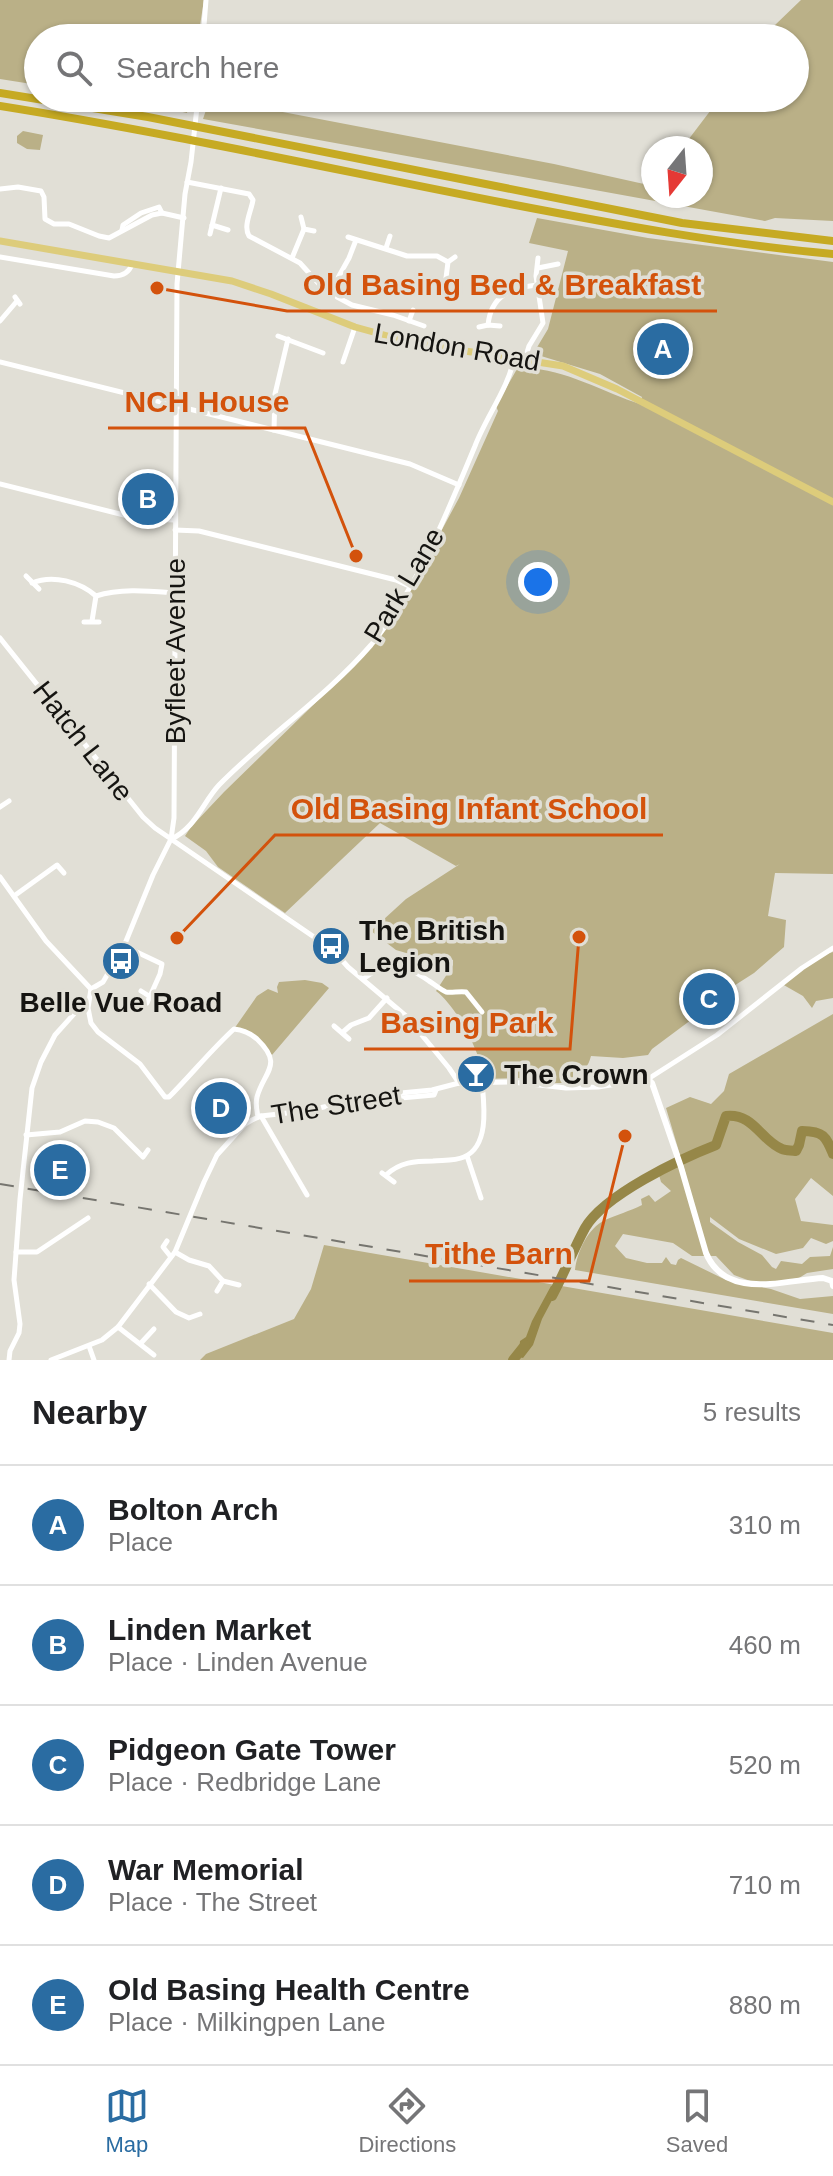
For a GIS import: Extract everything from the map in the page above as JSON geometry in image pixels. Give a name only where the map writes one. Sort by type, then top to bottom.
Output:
[{"type":"highway","points":[[0,93],[24,97]]},
{"type":"highway","points":[[0,106],[24,110]]},
{"type":"highway","points":[[36,112],[143,130],[621,225],[694,238],[833,254]]},
{"type":"highway","points":[[117,112],[641,215],[833,241]]},
{"type":"main road","name":"London Road","points":[[0,241],[242,283],[355,327],[415,343],[563,366],[604,383],[833,502]]},
{"type":"street","points":[[204,24],[206,0]]},
{"type":"street","name":"Byfleet Avenue","points":[[171,839],[174,818],[178,271],[197,112]]},
{"type":"street","points":[[187,182],[249,194],[253,203],[246,233],[307,268],[316,283],[334,285]]},
{"type":"street","points":[[0,189],[18,187],[41,191],[48,222],[69,224],[109,238],[143,218],[162,213],[184,218]]},
{"type":"street","points":[[210,234],[221,188]]},
{"type":"street","points":[[292,258],[304,229],[301,217]]},
{"type":"street","points":[[212,225],[228,230]]},
{"type":"street","points":[[304,229],[314,231]]},
{"type":"street","points":[[386,248],[390,236]]},
{"type":"street","points":[[348,237],[407,256],[437,256],[448,262]]},
{"type":"street","points":[[356,240],[334,285],[337,297],[374,312],[424,326]]},
{"type":"street","name":"London Road","points":[[0,257],[114,276],[128,272],[132,264]]},
{"type":"street","points":[[446,278],[448,262],[455,257]]},
{"type":"street","points":[[525,359],[543,323],[537,285],[538,258]]},
{"type":"street","points":[[538,268],[558,264]]},
{"type":"street","points":[[488,325],[492,309],[508,290],[537,285]]},
{"type":"street","points":[[0,321],[17,300]]},
{"type":"street","points":[[409,321],[413,310]]},
{"type":"street","points":[[479,327],[500,326]]},
{"type":"street","points":[[344,362],[355,327]]},
{"type":"street","points":[[278,336],[323,353]]},
{"type":"street","points":[[274,430],[275,394],[288,339]]},
{"type":"street","points":[[310,357],[313,349]]},
{"type":"street","name":"Park Lane","points":[[171,839],[189,826],[217,787],[322,693],[383,629],[434,540],[483,425],[510,375],[514,358]]},
{"type":"street","points":[[0,362],[410,464],[459,485]]},
{"type":"street","points":[[0,484],[140,519],[175,520]]},
{"type":"street","points":[[175,530],[199,531],[396,580],[409,586]]},
{"type":"street","points":[[26,576],[39,589]]},
{"type":"street","points":[[32,583],[48,579],[65,582],[78,585],[96,596],[126,591],[175,593]]},
{"type":"street","points":[[92,622],[96,596]]},
{"type":"street","name":"Hatch Lane","points":[[0,638],[133,806],[155,828],[327,946],[420,1031],[459,1083]]},
{"type":"street","points":[[0,807],[9,801]]},
{"type":"street","points":[[171,839],[124,946],[103,982],[91,989],[88,1015],[95,1029],[140,1064],[165,1097],[169,1097],[196,1071],[234,1029],[252,1035],[271,1056],[271,1070],[257,1097],[260,1117],[307,1195]]},
{"type":"street","points":[[14,896],[57,865],[64,873]]},
{"type":"street","points":[[0,877],[46,941],[91,989]]},
{"type":"street","points":[[124,946],[162,964],[148,1000],[141,991]]},
{"type":"street","points":[[833,948],[802,968],[717,1035],[648,1079],[681,1167],[709,1260],[736,1281],[758,1285],[812,1279],[833,1282]]},
{"type":"street","points":[[363,979],[382,967],[396,966],[422,976],[447,992],[466,992],[482,1012]]},
{"type":"street","points":[[343,1032],[369,1018],[387,998]]},
{"type":"street","points":[[9,1360],[20,1324],[14,1280],[32,1088],[55,1035],[82,1005],[88,1004]]},
{"type":"street","points":[[334,1026],[349,1039]]},
{"type":"street","name":"The Street","points":[[51,1360],[102,1340],[118,1327],[173,1254],[217,1155],[245,1124],[260,1117],[459,1083],[512,1082],[566,1088],[598,1087],[648,1079]]},
{"type":"street","points":[[394,1182],[384,1174],[410,1162],[453,1160],[467,1156],[478,1143],[483,1125],[482,1082]]},
{"type":"street","points":[[26,1135],[60,1132],[85,1121],[98,1122],[114,1128],[143,1157],[148,1150]]},
{"type":"street","points":[[467,1156],[481,1198]]},
{"type":"street","points":[[16,1252],[37,1252],[88,1218]]},
{"type":"street","points":[[167,1241],[163,1247],[173,1254],[209,1266],[223,1281],[239,1285]]},
{"type":"street","points":[[217,1291],[223,1281]]},
{"type":"street","points":[[149,1284],[176,1312],[189,1318],[200,1314]]},
{"type":"street","points":[[118,1327],[154,1355]]},
{"type":"street","points":[[141,1343],[154,1329]]},
{"type":"street","points":[[89,1346],[94,1360]]},
{"type":"shaded area","points":[[0,0],[204,0],[200,24],[24,24],[24,83],[0,79]]},
{"type":"shaded area","points":[[801,0],[833,0],[833,221],[775,218],[765,221],[693,208],[713,208],[713,136],[691,136],[709,112],[809,112],[809,24],[776,24]]},
{"type":"shaded area","points":[[205,112],[283,112],[641,183],[641,198],[203,119]]},
{"type":"shaded area","points":[[23,131],[43,135],[40,150],[27,149],[17,143],[17,136]]},
{"type":"shaded area","points":[[537,218],[648,238],[833,262],[833,874],[775,873],[768,916],[786,920],[784,947],[754,973],[715,998],[648,1055],[623,1058],[591,1056],[585,1068],[573,1071],[573,1083],[546,1083],[518,1078],[484,1079],[467,1031],[436,991],[453,965],[453,960],[438,956],[433,961],[396,950],[371,931],[406,899],[460,864],[456,866],[380,823],[285,913],[218,867],[206,851],[185,836],[224,792],[346,673],[402,604],[459,498],[498,411],[496,406],[517,369],[563,375],[640,404],[642,397],[600,374],[541,356],[542,351],[536,349],[548,329],[568,251],[529,243]]},
{"type":"shaded area","points":[[833,952],[833,998],[816,1001],[812,1008],[803,996],[782,984],[819,956]]},
{"type":"shaded area","points":[[305,980],[322,983],[329,988],[272,1055],[252,1034],[234,1029],[257,996],[268,989],[278,993],[279,982]]},
{"type":"shaded area","points":[[833,1014],[833,1196],[811,1178],[795,1199],[801,1221],[833,1225],[833,1241],[826,1244],[811,1238],[803,1248],[776,1254],[739,1239],[710,1217],[710,1222],[762,1255],[776,1269],[781,1261],[802,1264],[810,1257],[830,1256],[833,1247],[833,1269],[777,1282],[753,1282],[734,1275],[716,1256],[692,1256],[673,1243],[623,1234],[615,1246],[626,1258],[662,1263],[666,1257],[676,1265],[681,1258],[726,1280],[771,1289],[800,1299],[833,1296],[833,1314],[575,1270],[584,1241],[593,1229],[605,1220],[642,1205],[641,1199],[649,1195],[655,1202],[671,1191],[661,1182],[659,1175],[677,1165],[686,1175],[666,1108],[690,1097],[711,1104],[724,1091],[729,1074]]},
{"type":"shaded area","points":[[324,1245],[833,1333],[833,1360],[200,1360],[206,1354],[294,1319],[311,1289]]},
{"type":"shaded area","points":[[551,1286],[559,1287],[542,1319],[533,1345],[523,1358],[519,1357],[520,1341],[526,1337]]},
{"type":"waterway","points":[[552,1296],[585,1228],[595,1216],[608,1203],[644,1179],[716,1145],[726,1116],[744,1119],[785,1150],[796,1151],[802,1131],[815,1132],[826,1139],[833,1154]]},
{"type":"waterway","points":[[513,1360],[525,1345]]},
{"type":"railway","points":[[0,1184],[833,1325]]},
{"type":"place","name":"Old Basing Bed & Breakfast","points":[[157,288]]},
{"type":"place","name":"Bolton Arch","points":[[663,349]]},
{"type":"place","name":"Linden Market","points":[[148,499]]},
{"type":"place","name":"NCH House","points":[[356,556]]},
{"type":"place","name":"Basing Park","points":[[579,937]]},
{"type":"place","name":"Old Basing Infant School","points":[[177,938]]},
{"type":"place","name":"The British Legion","points":[[331,946]]},
{"type":"place","name":"Belle Vue Road","points":[[121,961]]},
{"type":"place","name":"Pidgeon Gate Tower","points":[[709,999]]},
{"type":"place","name":"The Crown","points":[[476,1074]]},
{"type":"place","name":"War Memorial","points":[[221,1108]]},
{"type":"place","name":"Tithe Barn","points":[[625,1136]]},
{"type":"place","name":"Old Basing Health Centre","points":[[60,1170]]}]
